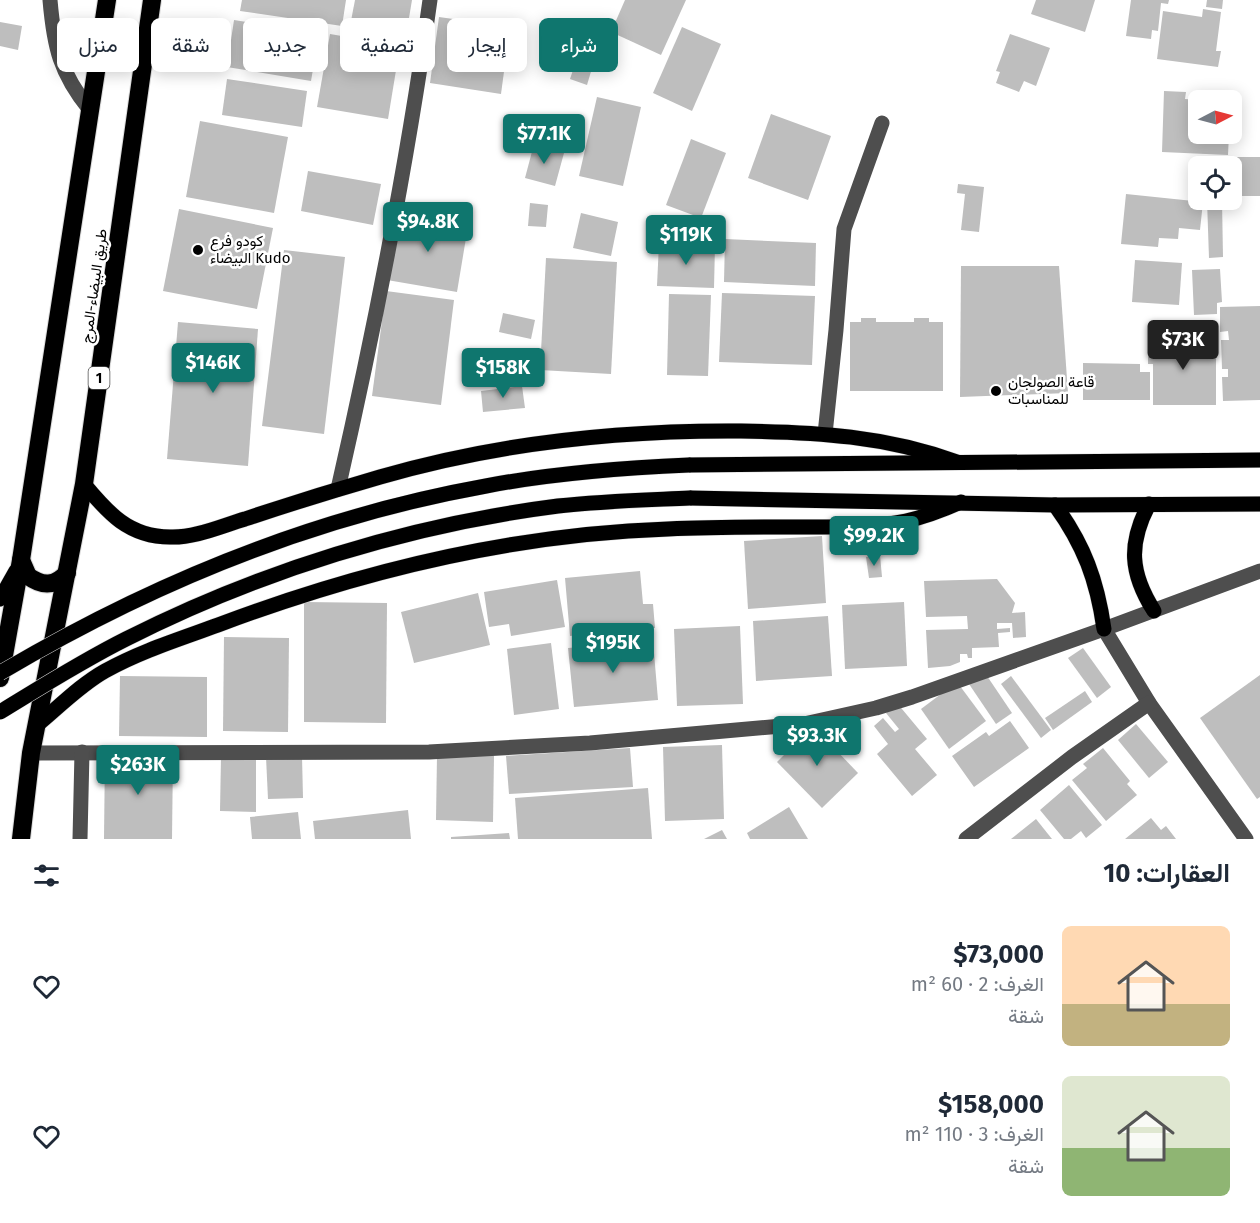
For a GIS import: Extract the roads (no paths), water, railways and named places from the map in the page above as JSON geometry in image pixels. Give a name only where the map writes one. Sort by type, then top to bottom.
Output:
[{"type":"highway","name":"طريق البيضاء-المرج","points":[[0,678],[21,560],[107,0]]},
{"type":"highway","name":"طريق البيضاء-المرج","points":[[21,839],[32,753],[84,484],[152,0]]},
{"type":"highway","points":[[21,560],[28,576],[44,585],[53,584],[67,573]]},
{"type":"main road","points":[[84,484],[108,513],[122,523],[153,536],[171,538],[204,531],[384,476],[508,448],[630,434],[700,431],[852,436],[906,445],[957,462]]},
{"type":"main road","points":[[0,673],[120,606],[204,568],[284,539],[421,500],[486,486],[564,474],[689,465],[1260,460]]},
{"type":"main road","points":[[0,712],[68,670],[126,639],[225,594],[307,564],[432,528],[495,516],[560,506],[625,500],[690,498],[1055,505],[1260,504]]},
{"type":"main road","points":[[37,725],[81,688],[127,660],[235,618],[377,574],[448,557],[593,534],[666,529],[880,525],[935,513],[961,502]]},
{"type":"main road","points":[[1149,504],[1140,521],[1135,539],[1134,558],[1143,595],[1154,611]]},
{"type":"main road","points":[[1055,505],[1071,527],[1084,551],[1096,585],[1104,629]]},
{"type":"main road","points":[[0,600],[21,560]]},
{"type":"street","points":[[50,0],[55,44],[61,65],[71,84],[90,110]]},
{"type":"street","points":[[338,489],[375,324],[400,190],[430,0]]},
{"type":"street","points":[[825,434],[844,229],[882,123]]},
{"type":"street","points":[[32,753],[441,751],[590,743],[804,724],[876,708],[1104,629],[1260,571]]},
{"type":"street","points":[[1104,629],[1149,703],[1241,837]]},
{"type":"street","points":[[966,839],[1072,757],[1149,703]]},
{"type":"street","points":[[80,839],[82,753]]},
{"type":"place","name":"كودو فرع البيضاء Kudo","points":[[198,250]]},
{"type":"place","name":"قاعة الصولجان للمناسبات","points":[[996,391]]}]
